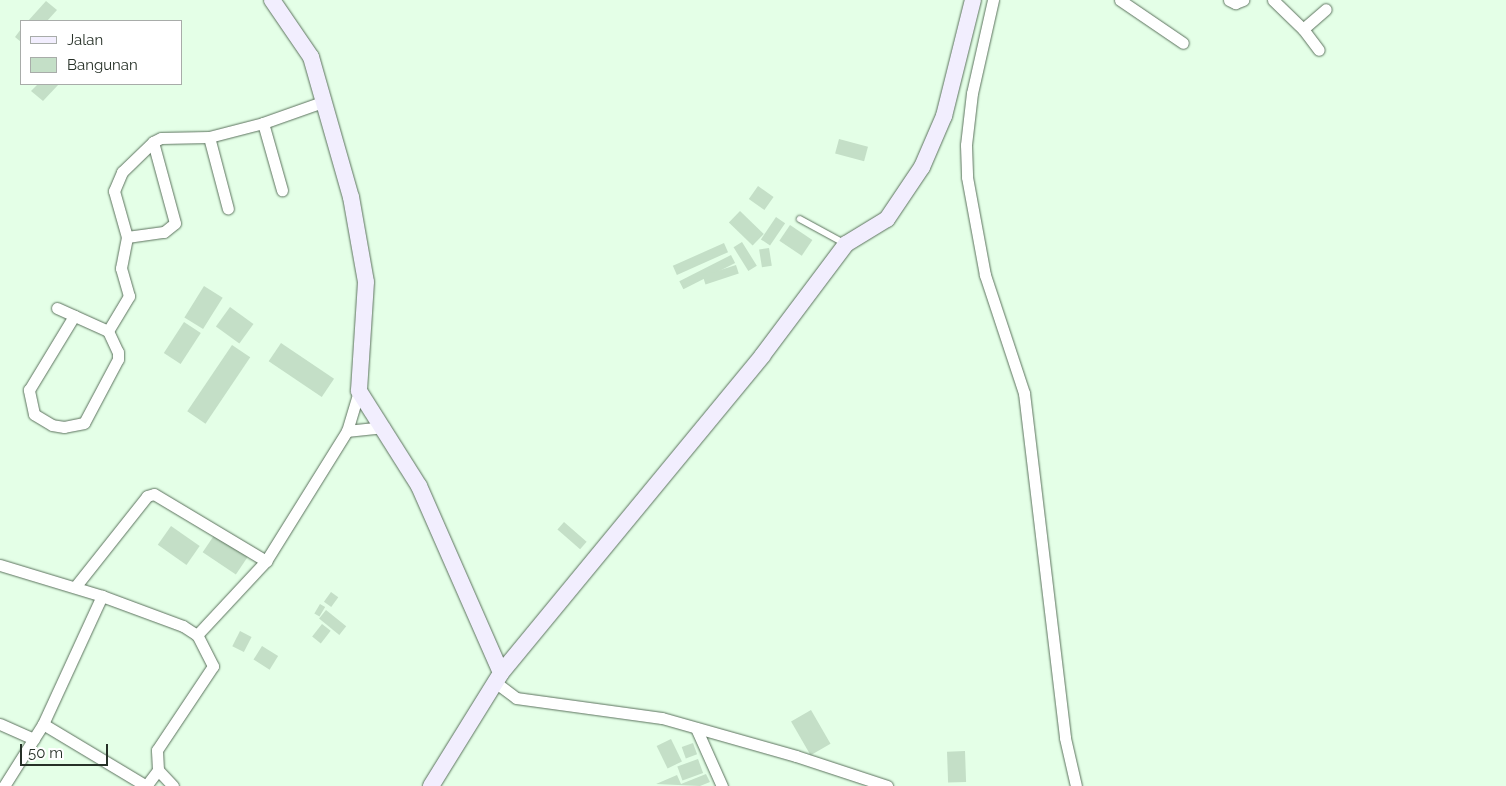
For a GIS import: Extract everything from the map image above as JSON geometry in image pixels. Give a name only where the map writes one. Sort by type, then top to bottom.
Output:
[{"type":"street","points":[[197,635],[266,561],[347,431],[359,391],[366,282],[352,197],[311,57],[272,0]]},
{"type":"street","points":[[430,786],[498,678],[762,356],[846,244],[888,219],[926,160],[954,84],[973,0]]},
{"type":"street","points":[[993,0],[967,122],[966,177],[985,275],[1024,394],[1064,729],[1076,786]]},
{"type":"street","points":[[1120,0],[1183,43]]},
{"type":"street","points":[[1229,0],[1239,3],[1243,0]]},
{"type":"street","points":[[1273,0],[1303,29],[1319,50]]},
{"type":"street","points":[[1303,29],[1326,9]]},
{"type":"street","points":[[108,331],[129,296],[121,268],[127,237],[114,191],[122,172],[152,142],[175,137],[209,137],[263,123],[325,101]]},
{"type":"street","points":[[263,123],[282,190]]},
{"type":"street","points":[[209,137],[228,208]]},
{"type":"street","points":[[127,237],[164,232],[175,223],[152,142]]},
{"type":"street","points":[[57,308],[108,331],[117,345],[118,359],[84,423],[73,426],[52,425],[34,414],[29,390],[74,316]]},
{"type":"street","points":[[359,391],[384,427],[419,486],[498,678],[516,698],[647,716],[696,728],[886,786]]},
{"type":"street","points":[[347,431],[384,427]]},
{"type":"street","points":[[75,587],[147,496],[154,494],[266,561]]},
{"type":"street","points":[[0,565],[102,596],[183,626],[197,635],[213,666],[160,742],[156,758],[158,770],[173,786]]},
{"type":"street","points":[[4,786],[43,724],[102,596]]},
{"type":"street","points":[[0,724],[34,739]]},
{"type":"street","points":[[43,724],[146,786],[158,770]]},
{"type":"street","points":[[696,728],[722,786]]},
{"type":"lane","points":[[800,219],[846,244]]},
{"type":"building","points":[[46,1],[57,10],[48,20],[29,20]]},
{"type":"building","points":[[20,30],[20,41],[15,37]]},
{"type":"building","points":[[37,85],[58,85],[43,101],[31,91]]},
{"type":"building","points":[[839,139],[868,147],[864,161],[835,153]]},
{"type":"building","points":[[758,186],[774,197],[764,210],[749,199]]},
{"type":"building","points":[[740,211],[764,234],[753,245],[729,223]]},
{"type":"building","points":[[776,217],[785,223],[770,246],[761,239]]},
{"type":"building","points":[[790,225],[812,240],[802,256],[779,241]]},
{"type":"building","points":[[742,242],[757,266],[748,271],[734,247]]},
{"type":"building","points":[[724,243],[728,252],[677,275],[673,266]]},
{"type":"building","points":[[769,248],[772,266],[762,267],[759,250]]},
{"type":"building","points":[[731,255],[735,263],[683,289],[679,281]]},
{"type":"building","points":[[736,265],[739,274],[705,284],[703,276]]},
{"type":"building","points":[[204,286],[223,298],[203,329],[184,317]]},
{"type":"building","points":[[230,307],[253,324],[239,343],[216,326]]},
{"type":"building","points":[[184,322],[201,333],[181,364],[164,353]]},
{"type":"building","points":[[281,343],[334,379],[322,397],[269,361]]},
{"type":"building","points":[[232,345],[250,357],[206,424],[187,411]]},
{"type":"building","points":[[564,522],[587,542],[580,549],[557,530]]},
{"type":"building","points":[[171,526],[200,546],[186,565],[158,545]]},
{"type":"building","points":[[215,534],[248,556],[236,575],[203,552]]},
{"type":"building","points":[[331,592],[338,597],[331,607],[324,602]]},
{"type":"building","points":[[320,604],[325,607],[319,617],[314,613]]},
{"type":"building","points":[[326,610],[346,626],[339,635],[319,619]]},
{"type":"building","points":[[322,624],[331,631],[321,643],[312,637]]},
{"type":"building","points":[[240,631],[252,637],[244,652],[232,646]]},
{"type":"building","points":[[262,646],[278,656],[270,670],[254,660]]},
{"type":"building","points":[[811,710],[830,744],[811,755],[791,722]]},
{"type":"building","points":[[671,739],[682,761],[668,768],[657,746]]},
{"type":"building","points":[[693,743],[697,754],[686,758],[682,747]]},
{"type":"building","points":[[965,751],[966,782],[948,783],[947,752]]},
{"type":"building","points":[[698,759],[703,773],[682,781],[677,767]]},
{"type":"building","points":[[706,774],[710,782],[700,786],[656,784],[677,775],[681,784]]}]
